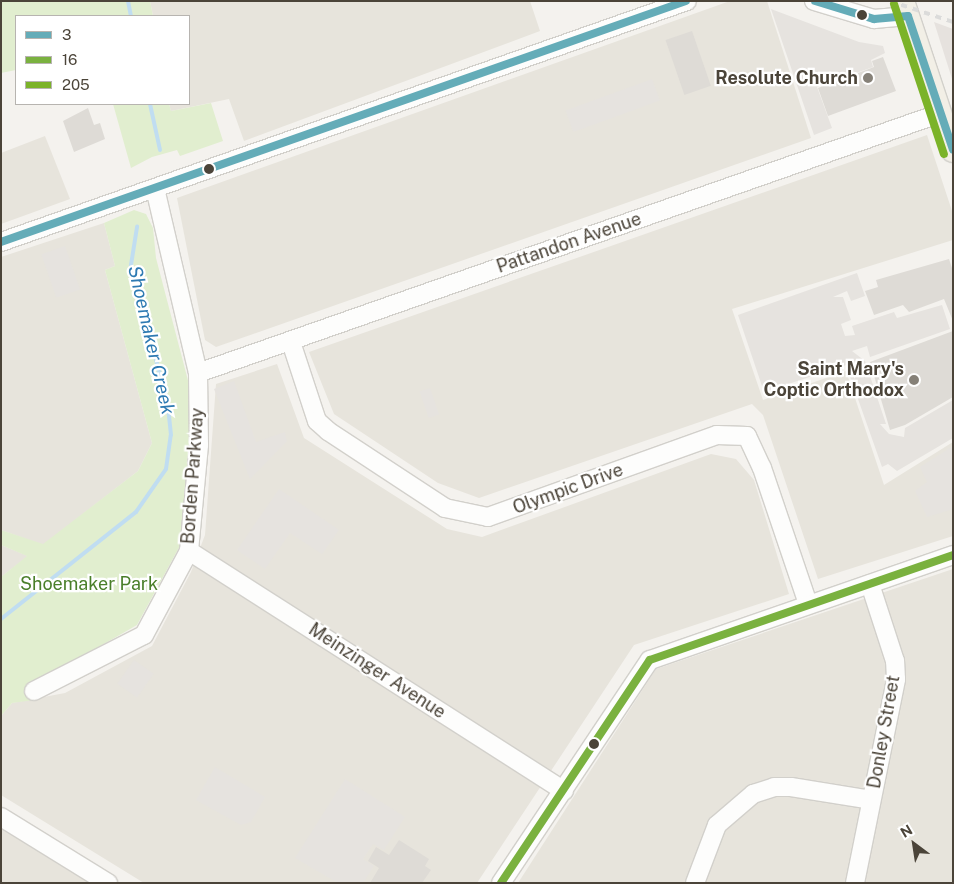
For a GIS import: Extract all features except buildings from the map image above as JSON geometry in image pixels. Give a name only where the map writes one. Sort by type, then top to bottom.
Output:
[{"type":"main road","points":[[905,8],[953,151]]},
{"type":"street","points":[[1,242],[687,1]]},
{"type":"street","points":[[814,1],[874,19],[905,8]]},
{"type":"street","name":"Pattandon Avenue","points":[[198,373],[941,113]]},
{"type":"street","name":"Borden Parkway","points":[[34,691],[144,634],[189,551],[199,445],[198,373],[155,188]]},
{"type":"street","name":"Olympic Drive","points":[[291,342],[317,421],[328,431],[445,508],[488,517],[717,435],[747,436],[762,468],[808,604]]},
{"type":"street","name":"Meinzinger Avenue","points":[[189,551],[564,791]]},
{"type":"street","points":[[501,883],[650,660],[953,555]]},
{"type":"street","name":"Donley Street","points":[[854,883],[896,679],[895,661],[870,584]]},
{"type":"street","points":[[695,883],[717,825],[753,794],[774,787],[791,787],[871,800]]},
{"type":"street","points":[[1,818],[108,883]]},
{"type":"shaded area","points":[[150,1],[530,1],[540,31],[244,141],[229,99],[171,111],[169,105],[190,105],[190,15],[153,15]]},
{"type":"shaded area","points":[[730,1],[767,1],[811,138],[216,347],[205,340],[177,198]]},
{"type":"shaded area","points":[[771,9],[859,42],[883,46],[885,53],[871,60],[873,67],[817,87],[832,128],[814,135]]},
{"type":"shaded area","points":[[934,22],[953,29],[953,82]]},
{"type":"shaded area","points":[[652,79],[660,101],[573,132],[566,110]]},
{"type":"shaded area","points":[[927,135],[953,214],[953,240],[732,309],[763,400],[846,371],[884,485],[953,442],[953,536],[818,579],[763,415],[752,404],[479,498],[438,483],[334,414],[309,352]]},
{"type":"shaded area","points":[[45,136],[70,199],[1,224],[1,153]]},
{"type":"shaded area","points":[[104,223],[115,266],[105,270],[152,443],[138,471],[43,545],[1,530],[1,257]]},
{"type":"shaded area","points":[[65,246],[80,289],[56,298],[41,254]]},
{"type":"shaded area","points":[[857,273],[865,296],[851,301],[847,291],[833,297],[843,297],[851,320],[841,324],[845,336],[855,335],[852,326],[894,312],[897,318],[942,305],[950,329],[870,357],[867,346],[852,351],[865,361],[886,424],[880,424],[889,434],[904,437],[905,428],[953,400],[953,438],[897,471],[888,464],[882,467],[846,365],[764,392],[738,315]]},
{"type":"shaded area","points":[[277,364],[304,438],[447,529],[482,537],[711,454],[736,459],[754,480],[789,594],[634,645],[477,883],[144,883],[1,795],[1,716],[12,703],[65,693],[152,646],[191,572],[205,535],[216,384]]},
{"type":"shaded area","points":[[234,381],[256,442],[285,432],[287,441],[250,479],[214,389]]},
{"type":"shaded area","points":[[430,388],[439,414],[429,418],[420,392]]},
{"type":"shaded area","points":[[953,446],[953,509],[927,517],[915,491],[927,482],[920,467]]},
{"type":"shaded area","points":[[279,489],[339,530],[322,554],[290,533],[265,569],[237,550]]},
{"type":"shaded area","points":[[1,545],[28,556],[1,577]]},
{"type":"shaded area","points":[[953,569],[953,883],[518,883],[656,669]]},
{"type":"shaded area","points":[[134,660],[154,674],[137,698],[117,684]]},
{"type":"shaded area","points":[[215,767],[265,797],[251,822],[241,825],[196,800]]},
{"type":"shaded area","points":[[345,779],[405,817],[384,850],[373,844],[363,859],[374,866],[363,883],[338,883],[295,858]]},
{"type":"shaded area","points":[[1,820],[104,883],[1,883]]},
{"type":"green space","points":[[1,1],[150,1],[153,15],[15,15],[15,70],[1,73]]},
{"type":"green space","points":[[211,103],[223,141],[180,156],[177,150],[152,157],[131,168],[113,105],[169,105],[171,111]]},
{"type":"green space","name":"Shoemaker Park","points":[[134,210],[146,214],[153,228],[156,258],[191,392],[193,457],[182,542],[137,625],[34,684],[34,700],[12,703],[1,716],[1,577],[27,556],[1,545],[1,530],[43,544],[138,471],[152,443],[105,270],[115,266],[104,223]]},
{"type":"waterway","name":"Shoemaker Creek","points":[[128,1],[131,15]]},
{"type":"waterway","name":"Shoemaker Creek","points":[[150,105],[160,150]]},
{"type":"waterway","name":"Shoemaker Creek","points":[[1,619],[136,512],[166,469],[171,435],[168,405],[131,265],[137,226]]},
{"type":"railway","points":[[890,1],[953,22]]},
{"type":"transit line","name":"3","points":[[1,242],[686,1]]},
{"type":"transit line","name":"3","points":[[815,1],[874,19],[908,16]]},
{"type":"transit line","name":"205","points":[[894,4],[944,154]]},
{"type":"transit line","name":"3","points":[[908,16],[953,150]]},
{"type":"transit line","name":"16","points":[[501,883],[650,660],[953,555]]},
{"type":"place","name":"Resolute Church","points":[[868,78]]},
{"type":"place","name":"Saint Mary's Coptic Orthodox","points":[[914,380]]}]
